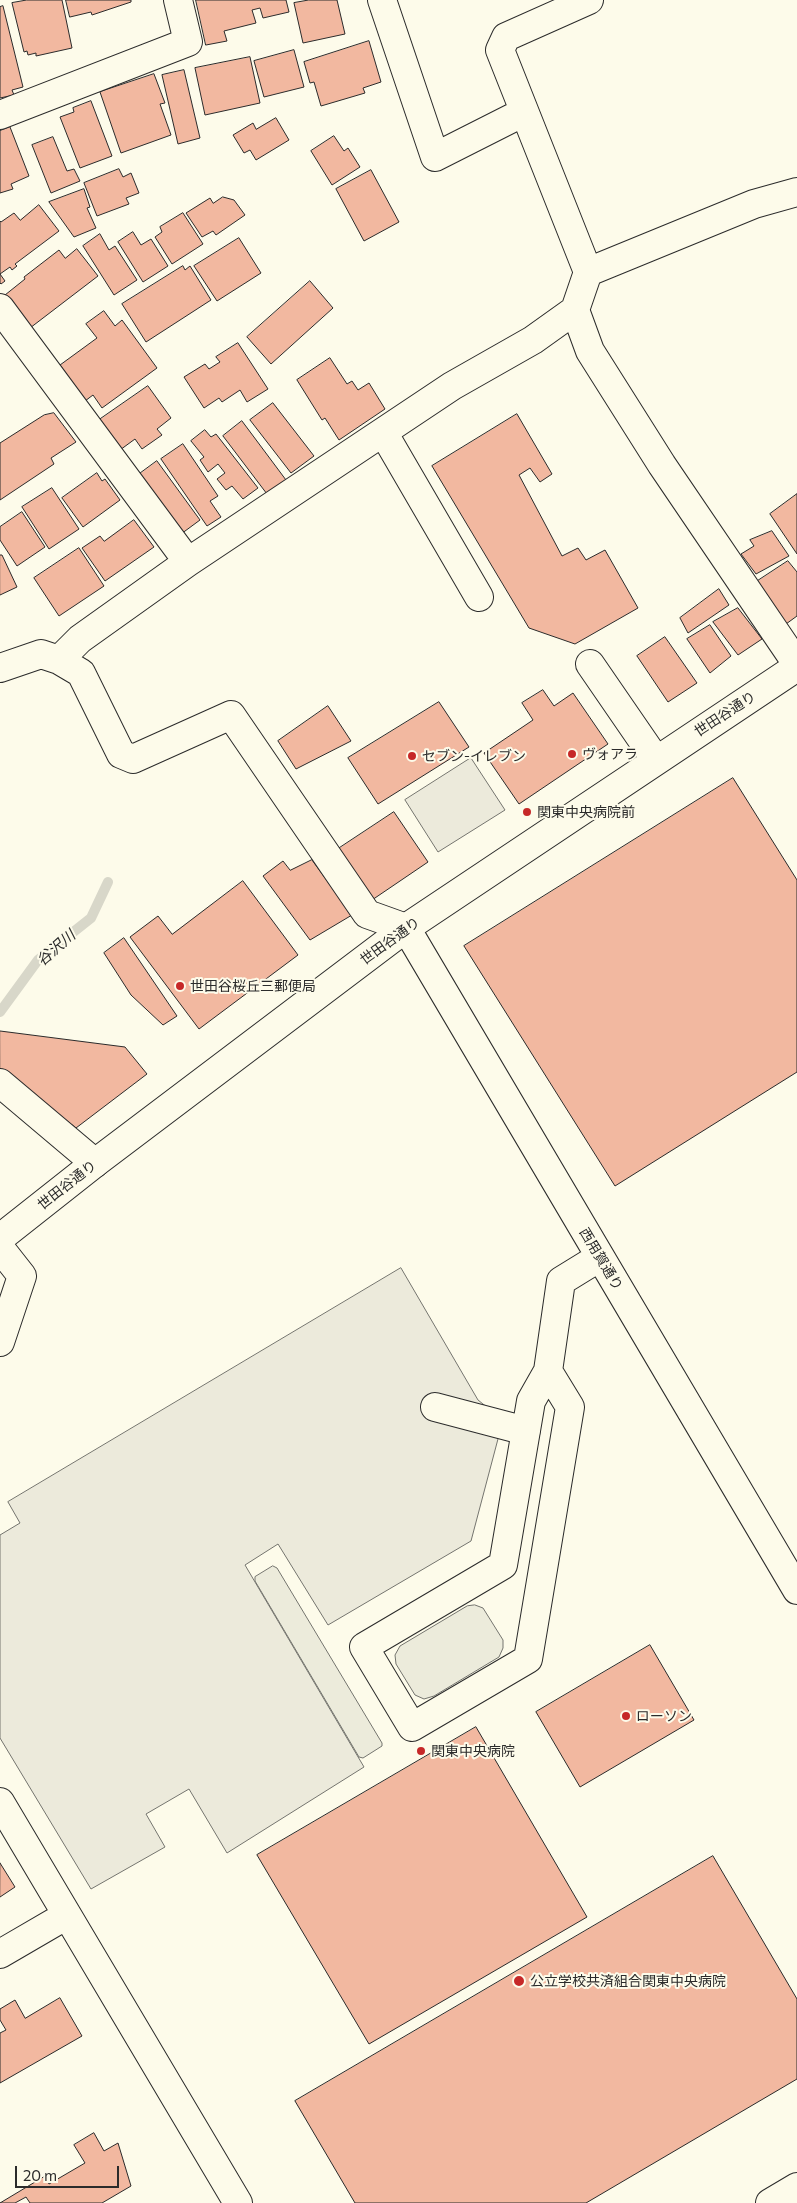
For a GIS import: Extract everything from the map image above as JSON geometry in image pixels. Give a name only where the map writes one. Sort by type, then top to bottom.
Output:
[{"type":"street","points":[[0,115],[188,42],[178,0]]},
{"type":"street","points":[[382,0],[435,158],[524,112]]},
{"type":"street","points":[[59,660],[80,639],[188,562],[452,386],[533,340],[575,310],[588,272],[500,50],[506,38],[589,0]]},
{"type":"street","points":[[588,272],[754,204],[797,192]]},
{"type":"street","points":[[0,308],[188,562]]},
{"type":"street","points":[[575,310],[590,351],[662,465],[797,665]]},
{"type":"street","points":[[383,432],[479,597]]},
{"type":"street","points":[[0,668],[41,654],[59,660],[80,673],[121,754],[133,759],[231,716],[367,914],[406,928]]},
{"type":"street","points":[[590,664],[656,760]]},
{"type":"street","name":"世田谷通り","points":[[0,1238],[95,1163],[406,928],[797,665]]},
{"type":"street","name":"西用賀通り","points":[[406,928],[797,1590]]},
{"type":"street","points":[[0,1084],[95,1163]]},
{"type":"street","points":[[0,1248],[22,1276],[0,1342]]},
{"type":"street","points":[[548,1371],[570,1407],[528,1658],[412,1727],[364,1646],[503,1565],[530,1401],[548,1371],[561,1281],[600,1258]]},
{"type":"street","points":[[435,1407],[526,1431]]},
{"type":"street","points":[[0,1802],[238,2203]]},
{"type":"street","points":[[0,1954],[67,1915]]},
{"type":"street","points":[[770,2203],[797,2186]]},
{"type":"shaded area","points":[[471,758],[505,810],[438,852],[405,800]]},
{"type":"shaded area","points":[[401,1268],[478,1400],[503,1420],[471,1541],[328,1625],[278,1544],[245,1565],[364,1767],[227,1853],[189,1789],[146,1814],[165,1847],[91,1889],[0,1738],[0,1535],[20,1523],[8,1502]]},
{"type":"shaded area","points":[[273,1566],[277,1568],[382,1743],[382,1746],[363,1758],[359,1757],[255,1581],[255,1577]]},
{"type":"shaded area","points":[[475,1605],[483,1608],[503,1640],[503,1648],[499,1657],[434,1696],[424,1699],[415,1695],[396,1664],[395,1655],[400,1646],[467,1606]]},
{"type":"building","points":[[27,0],[62,0],[72,48],[36,56],[36,53],[28,55],[27,51],[24,52],[12,3]]},
{"type":"building","points":[[66,0],[131,0],[131,2],[92,15],[91,12],[70,17]]},
{"type":"building","points":[[196,0],[286,0],[289,12],[263,18],[260,8],[252,10],[256,23],[224,31],[227,41],[206,45]]},
{"type":"building","points":[[309,0],[337,0],[345,34],[303,43],[294,3]]},
{"type":"building","points":[[3,6],[23,87],[12,90],[14,95],[0,98],[0,7]]},
{"type":"building","points":[[369,41],[381,82],[363,88],[365,93],[321,106],[314,82],[310,83],[304,62]]},
{"type":"building","points":[[294,50],[304,87],[264,97],[254,61]]},
{"type":"building","points":[[250,57],[260,103],[205,115],[195,68]]},
{"type":"building","points":[[184,70],[200,138],[178,144],[162,75]]},
{"type":"building","points":[[154,74],[165,103],[160,104],[171,135],[121,153],[100,92]]},
{"type":"building","points":[[91,101],[112,156],[80,168],[60,117],[74,112],[73,108]]},
{"type":"building","points":[[276,118],[289,140],[256,160],[250,150],[244,153],[233,135],[253,123],[256,129]]},
{"type":"building","points":[[10,127],[29,176],[11,184],[13,189],[0,193],[0,131]]},
{"type":"building","points":[[334,136],[344,151],[348,148],[360,167],[332,185],[311,151]]},
{"type":"building","points":[[53,137],[67,171],[74,169],[80,181],[51,193],[32,145]]},
{"type":"building","points":[[119,169],[123,177],[131,173],[139,193],[126,198],[129,204],[97,216],[84,183]]},
{"type":"building","points":[[371,170],[399,222],[364,241],[336,189]]},
{"type":"building","points":[[84,189],[90,207],[87,208],[96,228],[74,237],[49,202]]},
{"type":"building","points":[[223,197],[234,200],[245,215],[216,235],[213,231],[202,237],[186,213],[210,198],[213,203]]},
{"type":"building","points":[[39,205],[59,231],[15,264],[17,266],[12,270],[10,267],[0,274],[0,221],[14,213],[20,220]]},
{"type":"building","points":[[183,213],[203,244],[172,264],[155,237],[162,232],[160,227]]},
{"type":"building","points":[[133,232],[141,245],[151,239],[168,266],[143,282],[118,242]]},
{"type":"building","points":[[100,234],[109,250],[115,246],[137,280],[114,295],[83,246]]},
{"type":"building","points":[[239,238],[261,273],[217,301],[194,266]]},
{"type":"building","points":[[77,249],[98,276],[30,328],[5,295],[25,279],[24,277],[59,250],[65,258]]},
{"type":"building","points":[[183,266],[185,270],[190,266],[211,300],[146,342],[122,304]]},
{"type":"building","points":[[0,274],[5,281],[1,284],[0,283]]},
{"type":"building","points":[[310,281],[333,308],[271,364],[247,337]]},
{"type":"building","points":[[104,311],[115,326],[122,320],[157,368],[102,408],[93,395],[85,401],[60,365],[97,338],[86,324]]},
{"type":"building","points":[[238,343],[268,389],[247,402],[240,390],[222,402],[219,398],[204,408],[184,377],[205,364],[209,369],[220,362],[216,357]]},
{"type":"building","points":[[330,358],[347,384],[352,381],[358,390],[369,383],[385,409],[339,440],[325,418],[322,420],[297,380]]},
{"type":"building","points":[[148,386],[171,418],[157,429],[162,435],[142,449],[135,439],[120,450],[99,420]]},
{"type":"building","points":[[273,403],[314,456],[291,473],[250,420]]},
{"type":"building","points":[[54,413],[76,442],[51,458],[54,464],[0,500],[0,443],[44,415]]},
{"type":"building","points":[[517,414],[552,474],[540,482],[530,468],[519,475],[562,556],[578,548],[586,560],[605,550],[638,608],[575,644],[529,628],[432,466]]},
{"type":"building","points":[[242,421],[286,480],[267,494],[223,436]]},
{"type":"building","points":[[205,430],[211,437],[216,434],[258,488],[243,499],[232,486],[226,490],[217,479],[225,473],[218,464],[208,472],[200,460],[204,457],[191,441]]},
{"type":"building","points":[[183,444],[218,496],[210,501],[221,517],[207,526],[161,459]]},
{"type":"building","points":[[157,461],[200,520],[181,534],[138,475]]},
{"type":"building","points":[[97,473],[102,481],[105,479],[120,500],[83,527],[62,498]]},
{"type":"building","points":[[52,488],[79,529],[49,549],[22,507]]},
{"type":"building","points":[[797,494],[797,554],[770,514]]},
{"type":"building","points":[[22,512],[45,547],[17,566],[0,540],[0,527]]},
{"type":"building","points":[[134,520],[154,547],[105,581],[82,548],[100,536],[104,541]]},
{"type":"building","points":[[772,531],[789,556],[756,574],[741,554],[754,546],[750,540]]},
{"type":"building","points":[[79,548],[104,586],[59,616],[34,578]]},
{"type":"building","points":[[0,555],[2,555],[17,587],[0,595]]},
{"type":"building","points":[[788,561],[797,572],[797,616],[786,624],[753,584]]},
{"type":"building","points":[[719,589],[729,605],[688,633],[680,618]]},
{"type":"building","points":[[738,608],[762,639],[738,655],[713,622]]},
{"type":"building","points":[[710,625],[731,656],[710,673],[687,639]]},
{"type":"building","points":[[665,637],[697,683],[668,702],[637,656]]},
{"type":"building","points":[[543,690],[554,706],[573,693],[608,744],[519,804],[484,753],[533,720],[522,703]]},
{"type":"building","points":[[439,702],[469,747],[378,804],[348,758]]},
{"type":"building","points":[[328,706],[351,741],[296,769],[278,741]]},
{"type":"building","points":[[733,778],[797,880],[797,1072],[615,1186],[464,946]]},
{"type":"building","points":[[394,812],[428,862],[372,900],[338,849]]},
{"type":"building","points":[[312,860],[352,915],[310,940],[263,876],[283,861],[290,870]]},
{"type":"building","points":[[243,881],[298,955],[199,1029],[130,937],[158,916],[172,934]]},
{"type":"building","points":[[124,938],[177,1016],[163,1025],[131,995],[104,953]]},
{"type":"building","points":[[0,1031],[125,1047],[147,1074],[76,1128],[0,1070]]},
{"type":"building","points":[[650,1645],[694,1720],[580,1787],[536,1712]]},
{"type":"building","points":[[476,1727],[587,1917],[369,2044],[257,1855]]},
{"type":"building","points":[[713,1856],[797,1999],[797,2079],[586,2203],[355,2203],[295,2101]]},
{"type":"building","points":[[0,1863],[15,1887],[0,1897]]},
{"type":"building","points":[[60,1998],[82,2036],[0,2083],[0,2033],[6,2030],[0,2020],[0,2009],[15,2000],[25,2018]]},
{"type":"building","points":[[94,2133],[104,2151],[118,2143],[131,2186],[102,2203],[30,2203],[26,2197],[15,2203],[0,2203],[45,2176],[49,2184],[85,2163],[74,2145]]},
{"type":"waterway","name":"谷沢川","points":[[0,1012],[38,960],[91,918],[108,882]]},
{"type":"place","name":"ヴォアラ","points":[[572,754]]},
{"type":"place","name":"セブン-イレブン","points":[[412,756]]},
{"type":"place","name":"関東中央病院前","points":[[527,812]]},
{"type":"place","name":"世田谷桜丘三郵便局","points":[[180,986]]},
{"type":"place","name":"ローソン","points":[[626,1716]]},
{"type":"place","name":"関東中央病院","points":[[421,1751]]},
{"type":"place","name":"公立学校共済組合関東中央病院","points":[[519,1981]]}]
